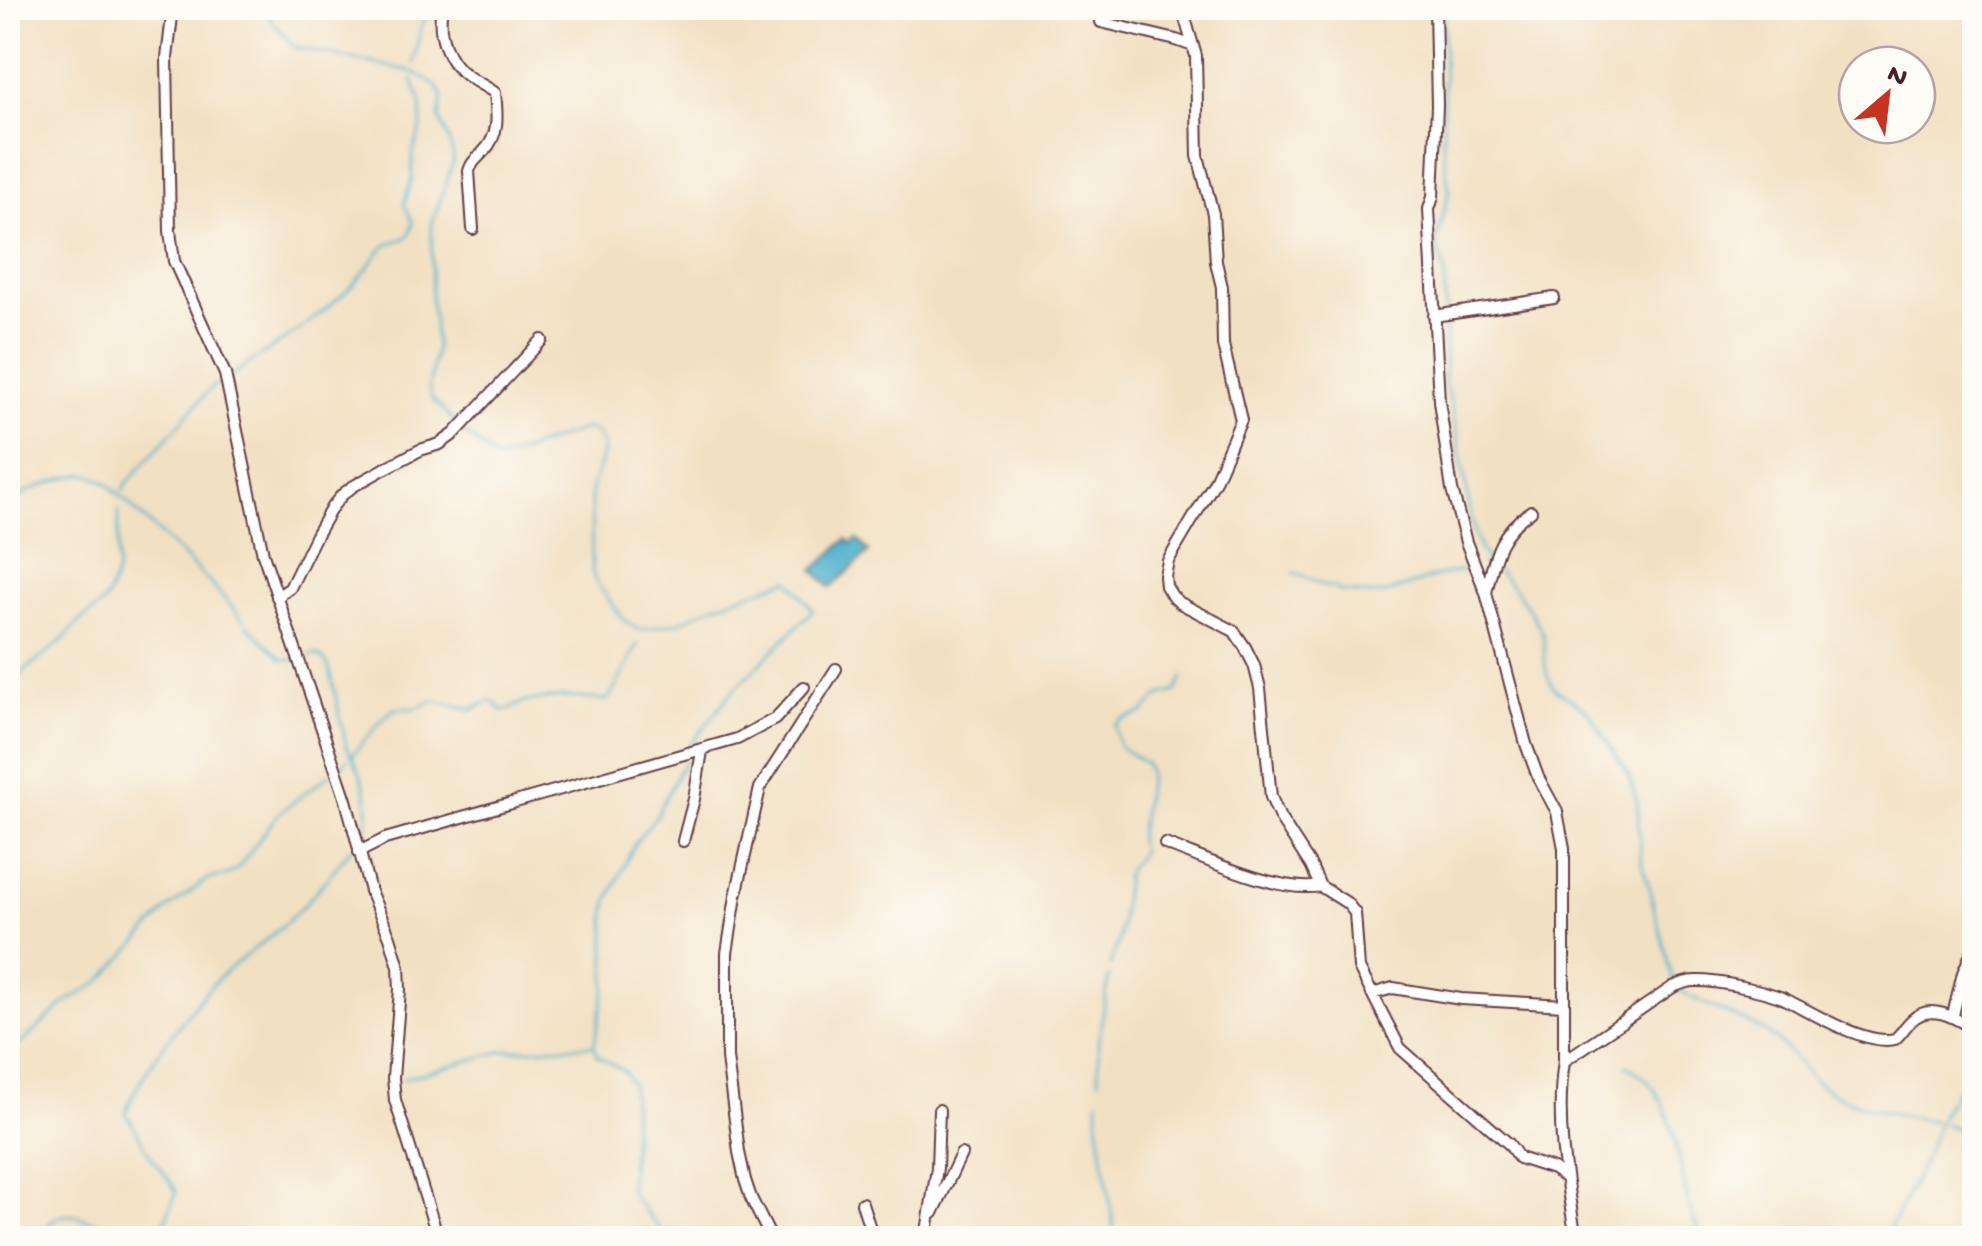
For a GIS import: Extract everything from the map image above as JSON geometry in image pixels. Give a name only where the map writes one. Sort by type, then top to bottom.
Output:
[{"type":"street","points":[[173,8],[167,58],[174,261],[224,374],[263,554],[346,800],[370,891],[399,967],[395,1100],[438,1238]]},
{"type":"street","points":[[442,8],[440,27],[455,65],[495,93],[494,138],[470,164],[473,228]]},
{"type":"street","points":[[1182,8],[1196,56],[1198,156],[1213,214],[1222,287],[1223,345],[1241,420],[1214,483],[1168,561],[1166,586],[1172,596],[1194,611],[1234,631],[1245,646],[1260,688],[1271,797],[1320,886],[1347,903],[1354,914],[1359,968],[1400,1048],[1509,1144],[1519,1158],[1566,1178]]},
{"type":"street","points":[[1435,8],[1437,106],[1433,197],[1429,209],[1439,401],[1452,490],[1466,542],[1486,593],[1526,744],[1557,812],[1564,848],[1561,1153],[1576,1238]]},
{"type":"street","points":[[1101,22],[1193,46]]},
{"type":"street","points":[[1434,316],[1554,298]]},
{"type":"street","points":[[277,597],[290,588],[316,535],[342,495],[454,434],[542,340]]},
{"type":"street","points":[[1486,593],[1499,542],[1513,523],[1531,510]]},
{"type":"street","points":[[772,1238],[744,1180],[739,1152],[727,1058],[727,953],[760,788],[836,669]]},
{"type":"street","points":[[359,852],[385,839],[738,740],[775,719],[804,687]]},
{"type":"street","points":[[683,841],[702,751]]},
{"type":"street","points":[[1165,844],[1271,881],[1308,888],[1320,886]]},
{"type":"street","points":[[1954,1016],[1963,973],[1974,947]]},
{"type":"street","points":[[1564,1062],[1673,987],[1692,981],[1716,982],[1781,998],[1876,1041],[1895,1039],[1916,1016],[1942,1012],[1974,1029]]},
{"type":"street","points":[[1372,994],[1393,988],[1461,1000],[1564,1006]]},
{"type":"street","points":[[926,1238],[938,1168],[938,1110]]},
{"type":"street","points":[[929,1223],[960,1154]]},
{"type":"street","points":[[862,1203],[872,1238]]},
{"type":"water","points":[[847,539],[851,544],[857,539],[869,552],[831,588],[814,570]]},
{"type":"waterway","points":[[262,8],[294,47],[411,71],[432,82],[443,95],[439,118],[454,159],[432,224],[431,303],[436,345],[429,387],[431,398],[456,424]]},
{"type":"waterway","points":[[414,63],[421,26],[433,8]]},
{"type":"waterway","points":[[1444,8],[1443,145],[1449,191],[1436,243],[1445,273],[1445,311]]},
{"type":"waterway","points":[[231,376],[326,309],[352,286],[381,250],[409,235],[413,222],[404,204],[422,124],[421,103],[413,80]]},
{"type":"waterway","points":[[1445,318],[1444,381],[1474,531],[1490,564],[1482,565]]},
{"type":"waterway","points":[[123,491],[221,381]]},
{"type":"waterway","points":[[464,432],[498,459],[584,430],[596,433],[603,452],[591,492],[592,572],[624,620],[639,630],[680,622],[712,606],[787,580],[813,610],[729,695],[689,747]]},
{"type":"waterway","points":[[8,511],[22,495],[41,486],[75,476],[97,478],[179,552],[243,620]]},
{"type":"waterway","points":[[8,679],[18,676],[64,639],[108,596],[117,571],[119,510]]},
{"type":"waterway","points":[[1294,573],[1341,592],[1370,595],[1473,568]]},
{"type":"waterway","points":[[1497,570],[1518,592],[1538,624],[1543,635],[1546,672],[1553,687],[1588,711],[1628,774],[1637,800],[1641,858],[1673,980]]},
{"type":"waterway","points":[[246,624],[282,659],[295,660]]},
{"type":"waterway","points":[[353,754],[394,709],[416,708],[434,701],[473,709],[490,701],[507,710],[524,702],[564,697],[607,700],[638,644]]},
{"type":"waterway","points":[[304,658],[315,654],[330,670],[346,745],[366,791],[368,816],[362,839]]},
{"type":"waterway","points":[[1110,965],[1119,939],[1126,874],[1140,851],[1138,841],[1149,773],[1146,764],[1119,746],[1115,726],[1143,713],[1159,696],[1176,691],[1183,677]]},
{"type":"waterway","points":[[342,766],[347,759]]},
{"type":"waterway","points":[[664,1238],[629,1186],[632,1086],[624,1071],[598,1056],[594,1045],[606,986],[608,901],[635,843],[656,816],[685,760]]},
{"type":"waterway","points":[[8,1055],[69,1000],[96,985],[168,909],[208,879],[238,868],[279,813],[330,774]]},
{"type":"waterway","points":[[155,1238],[176,1192],[126,1114],[139,1083],[210,987],[292,917],[352,847]]},
{"type":"waterway","points":[[1099,1080],[1098,1042],[1109,976]]},
{"type":"waterway","points":[[1679,990],[1772,1036],[1827,1090],[1871,1108],[1933,1121]]},
{"type":"waterway","points":[[403,1079],[503,1051],[592,1045]]},
{"type":"waterway","points":[[1885,1238],[1942,1114],[1974,1062]]},
{"type":"waterway","points":[[1626,1065],[1648,1081],[1661,1101],[1702,1238]]},
{"type":"waterway","points":[[1098,1099],[1115,1238]]},
{"type":"waterway","points":[[1943,1124],[1974,1133]]},
{"type":"waterway","points":[[43,1238],[49,1224],[68,1215],[93,1221],[128,1238]]}]
